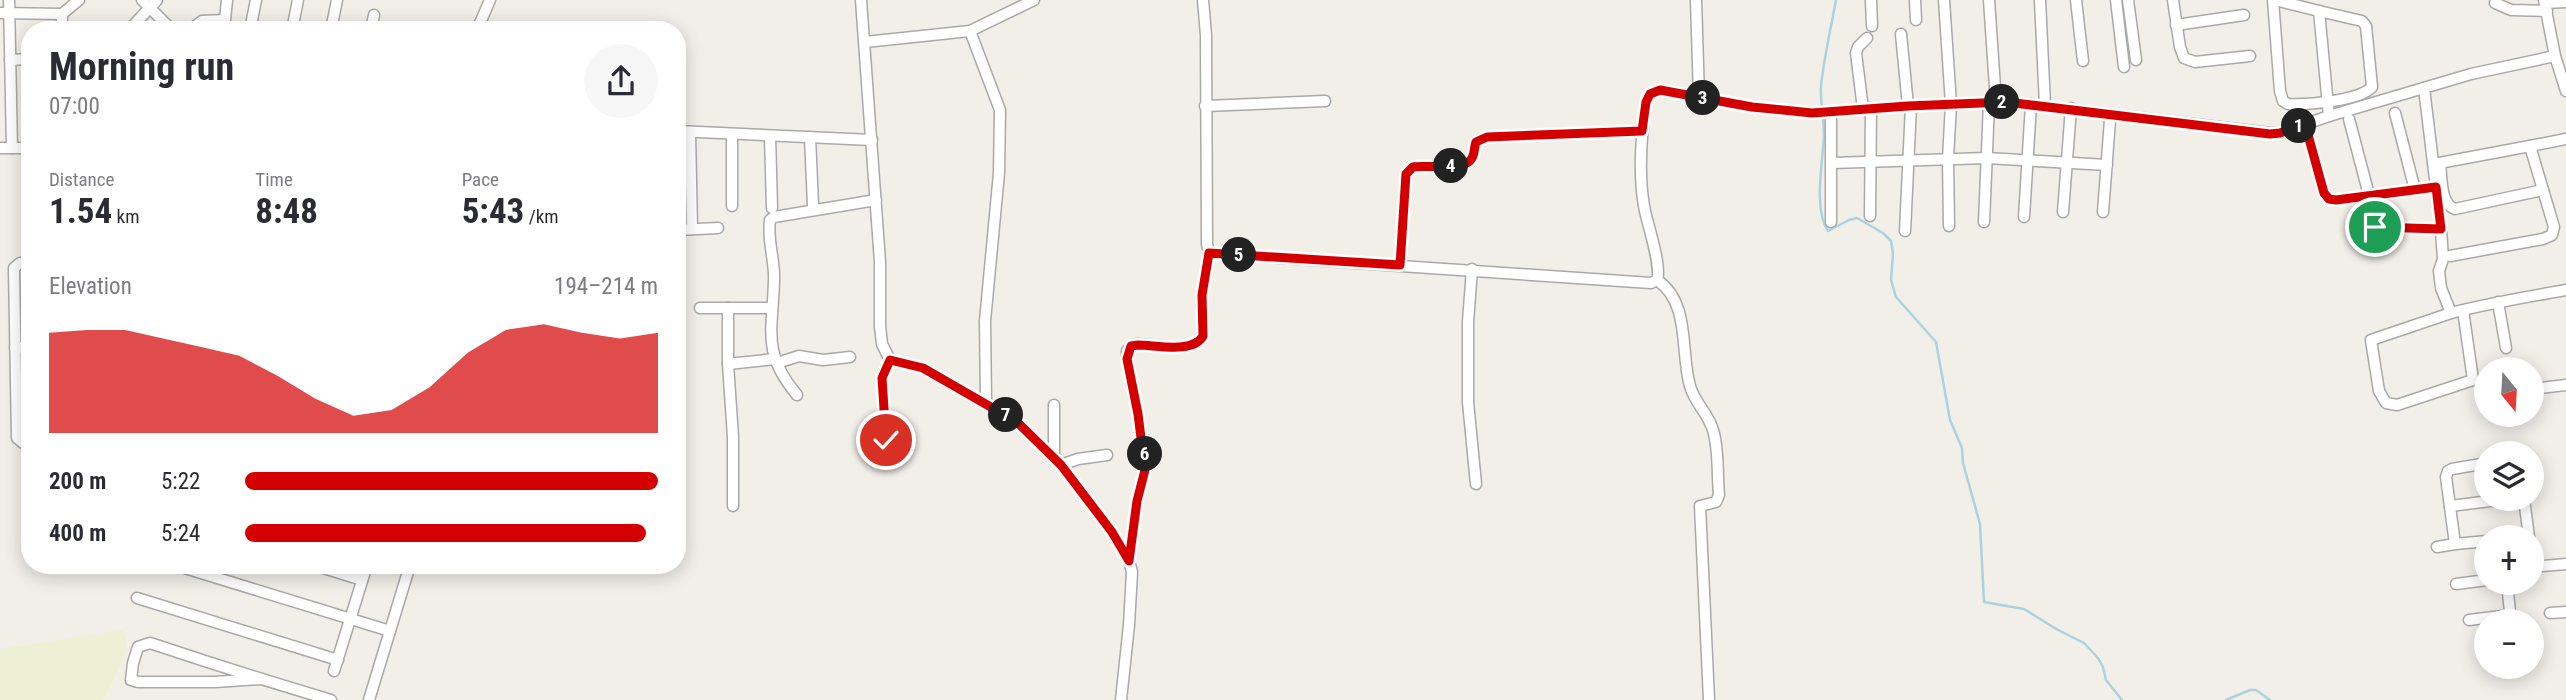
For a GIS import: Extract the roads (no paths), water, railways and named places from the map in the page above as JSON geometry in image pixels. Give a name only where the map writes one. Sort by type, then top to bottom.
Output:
[{"type":"street","points":[[9,0],[5,13],[10,60],[12,148]]},
{"type":"street","points":[[5,13],[62,14],[79,0]]},
{"type":"street","points":[[221,21],[225,20],[228,0]]},
{"type":"street","points":[[252,21],[256,0]]},
{"type":"street","points":[[294,21],[298,0]]},
{"type":"street","points":[[333,21],[337,0]]},
{"type":"street","points":[[481,21],[490,0]]},
{"type":"street","points":[[861,0],[880,262],[882,344],[890,360],[923,368],[1017,422],[1057,461],[1112,532],[1129,561],[1132,572],[1121,700]]},
{"type":"street","points":[[865,42],[970,32],[1034,0]]},
{"type":"street","points":[[1129,561],[1135,511],[1145,470],[1127,359],[1128,351],[1131,346],[1138,345],[1190,346],[1200,341],[1203,336],[1202,295],[1209,253],[1206,35],[1203,0]]},
{"type":"street","points":[[1696,0],[1699,97]]},
{"type":"street","points":[[1871,0],[1872,26]]},
{"type":"street","points":[[1915,0],[1916,20]]},
{"type":"street","points":[[1944,0],[1951,104],[1949,226]]},
{"type":"street","points":[[1984,222],[1993,103],[1989,0]]},
{"type":"street","points":[[2040,0],[2045,105]]},
{"type":"street","points":[[2076,0],[2083,61]]},
{"type":"street","points":[[2116,0],[2124,66]]},
{"type":"street","points":[[2128,0],[2136,60]]},
{"type":"street","points":[[2173,0],[2184,58],[2195,62],[2250,56]]},
{"type":"street","points":[[2274,0],[2319,11],[2362,21],[2368,34],[2372,87],[2364,93],[2327,102],[2288,104],[2283,101],[2280,91],[2274,0]]},
{"type":"street","points":[[136,21],[150,2],[165,21]]},
{"type":"street","points":[[2495,2],[2511,10],[2566,2]]},
{"type":"street","points":[[2545,5],[2566,91]]},
{"type":"street","points":[[2319,11],[2329,116]]},
{"type":"street","points":[[62,14],[62,21]]},
{"type":"street","points":[[373,21],[374,15]]},
{"type":"street","points":[[2176,25],[2244,15]]},
{"type":"street","points":[[970,32],[1000,110],[999,173],[985,321],[986,403]]},
{"type":"street","points":[[1901,34],[1909,106],[1905,231]]},
{"type":"street","points":[[1867,38],[1857,47],[1856,53],[1867,109],[1871,161],[1870,216]]},
{"type":"street","points":[[1657,280],[1658,266],[1641,179],[1642,131],[1646,102],[1650,94],[1660,90],[1752,107],[1825,112],[1951,104],[2045,105],[2270,134],[2472,74],[2556,56]]},
{"type":"street","points":[[10,60],[21,59]]},
{"type":"street","points":[[2424,88],[2437,164],[2449,207],[2455,209],[2543,190]]},
{"type":"street","points":[[1205,106],[1325,101]]},
{"type":"street","points":[[2024,217],[2031,104]]},
{"type":"street","points":[[2063,212],[2071,108]]},
{"type":"street","points":[[1825,112],[1832,163],[1831,222]]},
{"type":"street","points":[[2395,113],[2415,190]]},
{"type":"street","points":[[2103,212],[2110,120]]},
{"type":"street","points":[[2349,120],[2369,195]]},
{"type":"street","points":[[2305,124],[2324,193],[2329,199],[2436,187]]},
{"type":"street","points":[[686,131],[872,140]]},
{"type":"street","points":[[690,131],[692,229]]},
{"type":"street","points":[[1400,265],[1406,174],[1413,167],[1456,166],[1468,163],[1472,160],[1476,142],[1487,137],[1642,131]]},
{"type":"street","points":[[732,134],[732,206]]},
{"type":"street","points":[[770,136],[772,208]]},
{"type":"street","points":[[810,137],[813,205]]},
{"type":"street","points":[[2437,164],[2566,139]]},
{"type":"street","points":[[2450,256],[2543,239],[2552,235],[2554,228],[2529,146]]},
{"type":"street","points":[[0,148],[21,148]]},
{"type":"street","points":[[1832,163],[1987,158],[2107,165]]},
{"type":"street","points":[[2437,164],[2436,187],[2443,259],[2439,271],[2441,288],[2451,313]]},
{"type":"street","points":[[797,394],[783,376],[776,361],[770,334],[774,278],[770,220],[774,217],[876,200]]},
{"type":"street","points":[[2375,227],[2441,229]]},
{"type":"street","points":[[686,229],[718,228]]},
{"type":"street","points":[[1209,253],[1651,283],[1657,280]]},
{"type":"street","points":[[21,263],[13,268],[17,438],[21,442]]},
{"type":"street","points":[[1472,270],[1468,322],[1468,402],[1476,484]]},
{"type":"street","points":[[1657,280],[1667,288],[1674,299],[1681,318],[1689,384],[1713,432],[1719,495],[1716,502],[1700,506],[1709,700]]},
{"type":"street","points":[[2463,310],[2473,380],[2397,405],[2386,403],[2379,391],[2371,340],[2451,313],[2463,310],[2498,302],[2566,290]]},
{"type":"street","points":[[2498,302],[2506,348]]},
{"type":"street","points":[[700,308],[772,307]]},
{"type":"street","points":[[728,308],[733,506]]},
{"type":"street","points":[[15,348],[21,348]]},
{"type":"street","points":[[728,364],[776,361],[799,356],[823,359],[850,357]]},
{"type":"street","points":[[886,440],[882,378],[890,360]]},
{"type":"street","points":[[2544,388],[2566,385]]},
{"type":"street","points":[[1054,405],[1057,461]]},
{"type":"street","points":[[1057,461],[1107,455]]},
{"type":"street","points":[[2455,544],[2446,477],[2448,471],[2474,466]]},
{"type":"street","points":[[2450,506],[2474,503]]},
{"type":"street","points":[[2437,547],[2474,542]]},
{"type":"street","points":[[2544,565],[2566,564]]},
{"type":"street","points":[[204,574],[390,631]]},
{"type":"street","points":[[343,574],[362,580]]},
{"type":"street","points":[[334,671],[364,574]]},
{"type":"street","points":[[369,700],[407,574]]},
{"type":"street","points":[[2456,584],[2474,582]]},
{"type":"street","points":[[137,598],[338,660]]},
{"type":"street","points":[[2550,613],[2566,612]]},
{"type":"street","points":[[2469,620],[2474,620]]},
{"type":"street","points":[[261,679],[215,682],[131,680],[132,663],[138,647],[150,643],[331,700]]},
{"type":"waterway","points":[[1836,0],[1821,86],[1824,135],[1820,198],[1823,222],[1828,231],[1857,218],[1883,233],[1891,241],[1891,280],[1896,297],[1936,342],[1950,420],[1962,448],[1963,463],[1980,524],[1984,602],[2024,609],[2084,643],[2098,658],[2106,680],[2122,700]]},
{"type":"waterway","points":[[2226,700],[2250,690],[2256,690],[2270,700]]}]
